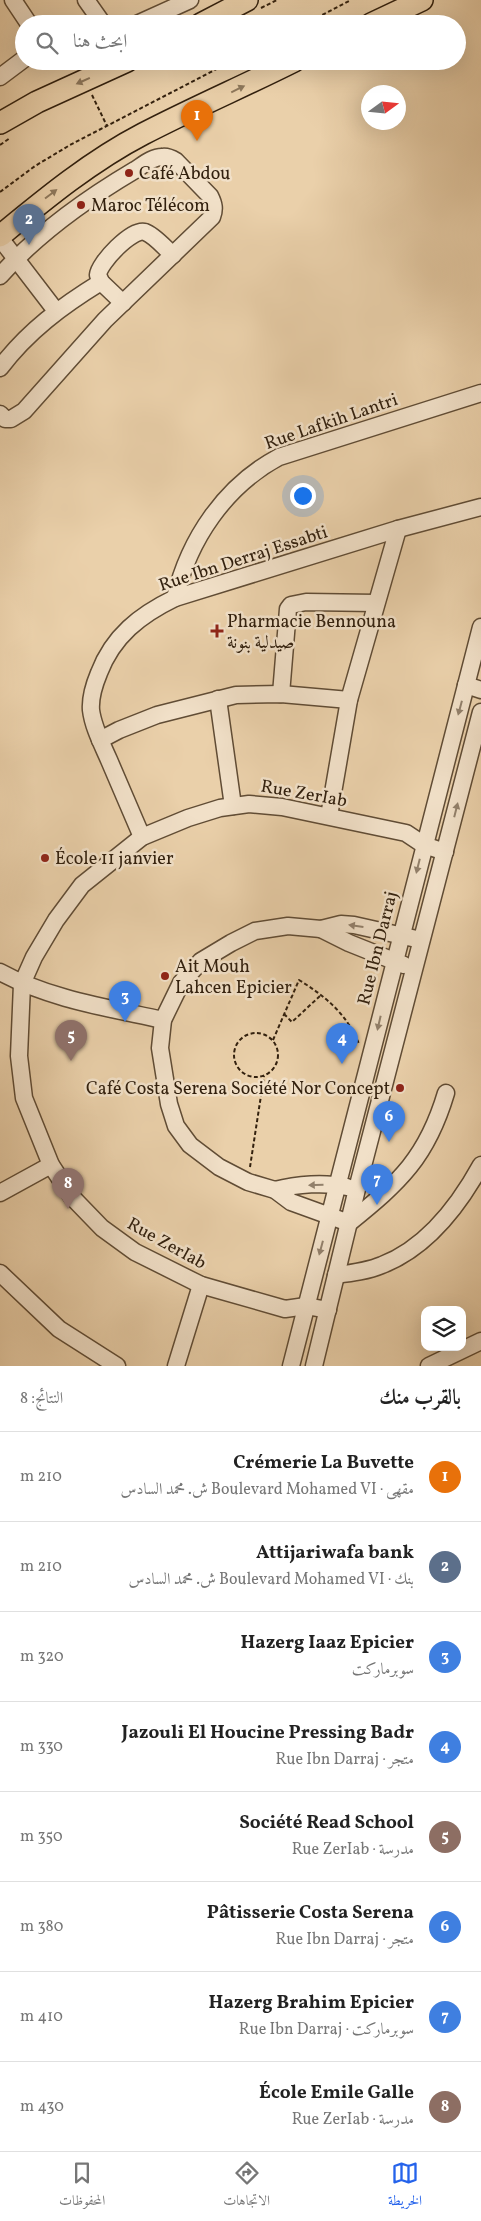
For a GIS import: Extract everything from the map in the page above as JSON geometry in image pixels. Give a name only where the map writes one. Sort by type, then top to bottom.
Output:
[{"type":"main road","points":[[218,15],[247,0]]},
{"type":"main road","points":[[390,15],[422,0]]},
{"type":"main road","points":[[0,123],[37,102],[107,70]]},
{"type":"main road","points":[[0,237],[50,194],[102,158],[142,134],[275,70]]},
{"type":"street","points":[[13,0],[23,15]]},
{"type":"street","points":[[86,0],[97,15]]},
{"type":"street","points":[[158,15],[190,0]]},
{"type":"street","points":[[2,72],[15,64]]},
{"type":"street","points":[[0,276],[16,258],[58,223],[108,186],[155,158],[162,156],[170,157],[176,161],[210,196],[214,210],[212,217],[105,320],[24,411],[11,419],[5,419],[0,414]]},
{"type":"street","points":[[123,303],[101,282],[98,275],[101,264],[132,234],[140,231],[147,232],[173,255]]},
{"type":"street","points":[[0,237],[56,311]]},
{"type":"street","points":[[0,368],[14,350],[56,311],[101,282]]},
{"type":"street","name":"Rue Lafkih Lantri","points":[[175,598],[182,570],[197,540],[216,510],[236,486],[259,468],[279,457],[481,394]]},
{"type":"street","name":"Rue Ibn Derraj Essabti","points":[[142,837],[100,740],[91,709],[93,688],[112,646],[128,628],[149,611],[175,598],[398,529],[481,507]]},
{"type":"street","points":[[329,816],[349,700],[398,529]]},
{"type":"street","points":[[281,694],[288,609],[291,605],[306,602],[376,603]]},
{"type":"street","name":"Rue Ibn Darraj","points":[[291,1366],[428,827],[448,755],[474,688],[481,628]]},
{"type":"street","points":[[100,740],[119,730],[157,715],[236,695],[281,694],[349,700]]},
{"type":"street","points":[[218,699],[233,806]]},
{"type":"street","points":[[314,1366],[421,940],[450,833],[474,763],[481,712]]},
{"type":"street","points":[[448,755],[474,763]]},
{"type":"street","name":"Rue ZerIab","points":[[328,1310],[306,1306],[285,1309],[201,1285],[135,1252],[102,1228],[72,1197],[51,1165],[24,1098],[19,1056],[22,984],[34,957],[56,920],[82,886],[142,837],[188,818],[233,806],[249,804],[282,807],[406,833],[424,846],[445,852]]},
{"type":"street","points":[[428,827],[450,833]]},
{"type":"street","name":"Rue ZerIab","points":[[406,833],[428,827]]},
{"type":"street","points":[[349,1223],[291,1202],[275,1190],[248,1182],[219,1167],[190,1145],[176,1126],[164,1079],[160,1048],[163,1020],[181,983],[202,961],[255,931],[288,926],[321,929],[341,924],[354,925],[421,940]]},
{"type":"street","points":[[321,929],[349,943],[414,968]]},
{"type":"street","points":[[0,972],[22,984],[95,1006],[163,1020]]},
{"type":"street","points":[[349,1223],[400,1180],[418,1157],[431,1136],[446,1093]]},
{"type":"street","points":[[0,1193],[51,1165]]},
{"type":"street","points":[[336,1275],[382,1266],[420,1241],[454,1207],[481,1165]]},
{"type":"street","points":[[275,1190],[288,1186],[337,1185],[357,1189]]},
{"type":"street","points":[[0,1273],[59,1329],[117,1366]]},
{"type":"street","points":[[176,1366],[201,1285]]},
{"type":"street","points":[[285,1309],[301,1326],[322,1332]]},
{"type":"street","points":[[429,1366],[481,1341]]},
{"type":"path","points":[[322,15],[349,0]]},
{"type":"path","points":[[1,190],[70,144],[215,70]]},
{"type":"path","points":[[89,91],[107,126]]},
{"type":"path","points":[[273,1040],[299,980],[322,994],[338,1009],[354,1033],[368,1069]]},
{"type":"path","points":[[284,1014],[292,1022],[322,994]]},
{"type":"path","points":[[256,1032],[267,1035],[273,1040],[277,1048],[277,1061],[274,1068],[264,1076],[250,1077],[244,1074],[234,1062],[233,1052],[239,1040],[248,1034],[256,1032]]},
{"type":"path","points":[[248,1182],[264,1076]]},
{"type":"place","name":"Crémerie La Buvette","points":[[197,141]]},
{"type":"place","name":"Café Abdou","points":[[129,173]]},
{"type":"place","name":"Maroc Télécom","points":[[81,205]]},
{"type":"place","name":"Attijariwafa bank","points":[[29,245]]},
{"type":"place","name":"Pharmacie Bennouna صيدلية بنونة","points":[[217,631]]},
{"type":"place","name":"École 11 janvier","points":[[45,858]]},
{"type":"place","name":"Ait Mouh Lahcen Epicier","points":[[165,976]]},
{"type":"place","name":"Hazerg Iaaz Epicier","points":[[125,1022]]},
{"type":"place","name":"Société Read School","points":[[71,1061]]},
{"type":"place","name":"Jazouli El Houcine Pressing Badr","points":[[342,1064]]},
{"type":"place","name":"Café Costa Serena Société Nor Concept","points":[[400,1088]]},
{"type":"place","name":"Pâtisserie Costa Serena","points":[[389,1142]]},
{"type":"place","name":"Hazerg Brahim Epicier","points":[[377,1205]]},
{"type":"place","name":"École Emile Galle","points":[[68,1209]]}]
